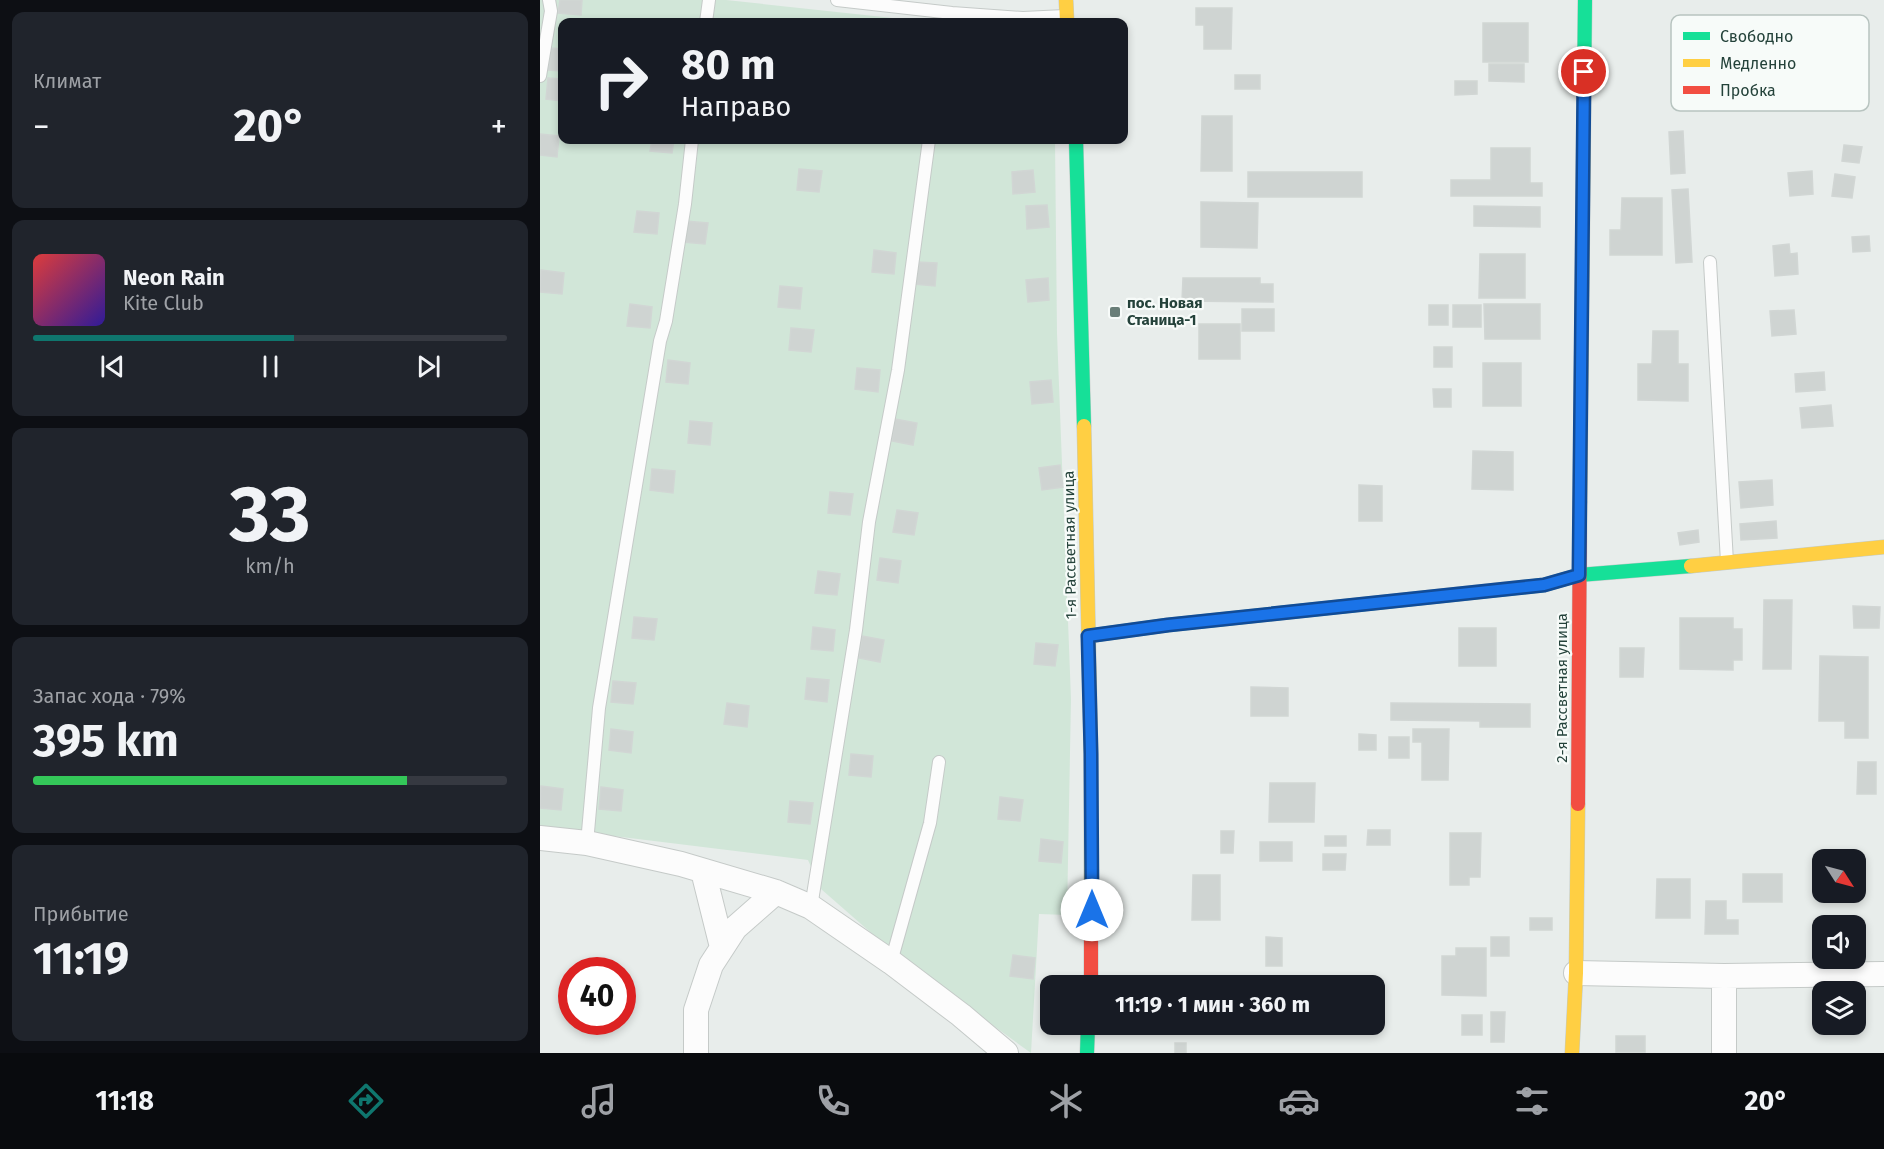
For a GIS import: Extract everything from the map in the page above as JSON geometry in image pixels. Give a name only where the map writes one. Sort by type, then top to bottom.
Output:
[{"type":"street","points":[[1066,0],[1067,18]]},
{"type":"street","name":"2-я Рассветная улица","points":[[1572,1053],[1576,973],[1585,0]]},
{"type":"street","name":"1-я Рассветная улица","points":[[1076,144],[1091,754],[1090,975]]},
{"type":"street","points":[[1088,636],[1544,585],[1579,575],[1884,547]]},
{"type":"street","points":[[540,838],[587,843],[703,870],[776,892],[812,907],[891,962],[961,1015],[1006,1053]]},
{"type":"street","points":[[703,870],[722,947]]},
{"type":"street","points":[[696,1053],[696,1010],[711,964],[735,928],[776,892]]},
{"type":"street","points":[[1576,973],[1724,976],[1884,974]]},
{"type":"street","points":[[1724,976],[1724,1053]]},
{"type":"street","points":[[1087,1053],[1088,1035]]},
{"type":"lane","points":[[540,76],[551,10],[549,0]]},
{"type":"lane","points":[[707,18],[709,0]]},
{"type":"lane","points":[[837,0],[952,18],[1023,18]]},
{"type":"lane","points":[[587,843],[599,708],[660,341],[666,321],[685,204],[692,144]]},
{"type":"lane","points":[[812,907],[856,630],[869,522],[898,370],[928,144]]},
{"type":"lane","points":[[1710,262],[1728,563]]},
{"type":"lane","points":[[891,962],[930,823],[939,762]]},
{"type":"green space","points":[[540,0],[726,0],[893,18],[558,18],[558,144],[1055,144],[1057,333],[1071,699],[1067,915],[1039,914],[1031,1053],[901,959],[821,889],[808,860],[540,827]]},
{"type":"building","points":[[560,0],[582,0],[581,15],[558,13]]},
{"type":"building","points":[[1196,8],[1232,8],[1231,49],[1204,49],[1204,25],[1196,25]]},
{"type":"building","points":[[1483,23],[1528,23],[1528,62],[1483,62]]},
{"type":"building","points":[[551,48],[558,49],[558,71],[548,70]]},
{"type":"building","points":[[1489,64],[1524,64],[1524,82],[1489,81]]},
{"type":"building","points":[[1235,75],[1260,75],[1260,89],[1235,89]]},
{"type":"building","points":[[548,78],[558,79],[558,100],[546,99]]},
{"type":"building","points":[[1455,81],[1477,81],[1477,94],[1455,95]]},
{"type":"building","points":[[1202,116],[1232,116],[1232,171],[1201,171]]},
{"type":"building","points":[[1683,131],[1685,173],[1671,174],[1669,132]]},
{"type":"building","points":[[540,134],[558,136],[557,157],[540,155]]},
{"type":"building","points":[[651,144],[673,144],[672,153],[650,151]]},
{"type":"building","points":[[1844,145],[1862,147],[1859,163],[1842,161]]},
{"type":"building","points":[[1491,148],[1530,148],[1530,183],[1542,183],[1542,196],[1451,196],[1451,180],[1491,180]]},
{"type":"building","points":[[799,169],[822,171],[819,192],[797,190]]},
{"type":"building","points":[[1033,170],[1035,192],[1013,194],[1012,172]]},
{"type":"building","points":[[1812,171],[1813,194],[1790,196],[1788,173]]},
{"type":"building","points":[[1248,172],[1362,172],[1362,197],[1248,197]]},
{"type":"building","points":[[1835,174],[1855,177],[1852,198],[1832,196]]},
{"type":"building","points":[[1688,189],[1692,262],[1676,263],[1672,190]]},
{"type":"building","points":[[1622,198],[1662,198],[1662,255],[1610,255],[1610,230],[1621,230]]},
{"type":"building","points":[[1201,202],[1258,203],[1257,248],[1201,247]]},
{"type":"building","points":[[1047,205],[1049,227],[1027,229],[1026,206]]},
{"type":"building","points":[[1474,206],[1540,207],[1540,227],[1474,226]]},
{"type":"building","points":[[637,211],[659,213],[657,234],[634,232]]},
{"type":"building","points":[[685,221],[708,223],[705,244],[683,242]]},
{"type":"building","points":[[1869,236],[1870,251],[1853,252],[1852,237]]},
{"type":"building","points":[[1789,244],[1790,254],[1797,253],[1798,274],[1775,276],[1773,246]]},
{"type":"building","points":[[874,250],[896,253],[894,274],[872,272]]},
{"type":"building","points":[[1480,254],[1525,254],[1525,298],[1479,298]]},
{"type":"building","points":[[916,262],[937,263],[935,286],[914,284]]},
{"type":"building","points":[[541,270],[564,273],[562,294],[540,292]]},
{"type":"building","points":[[1048,278],[1049,300],[1028,302],[1026,280]]},
{"type":"building","points":[[1183,278],[1260,278],[1260,284],[1273,284],[1273,302],[1182,301]]},
{"type":"building","points":[[780,286],[802,288],[800,309],[778,307]]},
{"type":"building","points":[[630,304],[652,307],[650,328],[627,326]]},
{"type":"building","points":[[1484,304],[1540,304],[1540,339],[1485,339]]},
{"type":"building","points":[[1429,305],[1448,305],[1448,325],[1429,325]]},
{"type":"building","points":[[1453,305],[1481,305],[1481,327],[1453,327]]},
{"type":"building","points":[[1242,309],[1274,309],[1274,331],[1242,331]]},
{"type":"building","points":[[1794,310],[1796,334],[1772,336],[1770,311]]},
{"type":"building","points":[[1199,324],[1240,324],[1240,359],[1199,359]]},
{"type":"building","points":[[791,328],[814,330],[811,352],[789,350]]},
{"type":"building","points":[[1653,331],[1678,331],[1678,364],[1688,364],[1688,401],[1638,400],[1638,364],[1652,364]]},
{"type":"building","points":[[1434,347],[1452,347],[1452,367],[1434,367]]},
{"type":"building","points":[[668,360],[690,363],[688,384],[666,382]]},
{"type":"building","points":[[1483,363],[1521,363],[1521,406],[1483,406]]},
{"type":"building","points":[[857,368],[880,370],[878,392],[855,389]]},
{"type":"building","points":[[1824,372],[1825,390],[1796,392],[1795,374]]},
{"type":"building","points":[[1051,380],[1053,402],[1032,404],[1030,382]]},
{"type":"building","points":[[1433,389],[1451,389],[1451,407],[1434,407]]},
{"type":"building","points":[[1831,405],[1833,426],[1802,428],[1800,408]]},
{"type":"building","points":[[895,419],[917,423],[913,445],[892,441]]},
{"type":"building","points":[[690,421],[712,423],[710,445],[688,443]]},
{"type":"building","points":[[1473,451],[1513,452],[1513,490],[1472,489]]},
{"type":"building","points":[[1060,465],[1063,487],[1042,490],[1039,468]]},
{"type":"building","points":[[652,469],[675,471],[673,493],[650,490]]},
{"type":"building","points":[[1772,480],[1773,505],[1741,508],[1739,482]]},
{"type":"building","points":[[1359,485],[1382,486],[1382,521],[1359,521]]},
{"type":"building","points":[[830,492],[853,494],[850,515],[828,513]]},
{"type":"building","points":[[897,510],[918,513],[914,535],[893,532]]},
{"type":"building","points":[[1776,521],[1777,538],[1741,540],[1740,524]]},
{"type":"building","points":[[1698,530],[1699,542],[1680,545],[1678,533]]},
{"type":"building","points":[[880,558],[901,561],[898,583],[877,580]]},
{"type":"building","points":[[818,571],[840,574],[837,595],[815,593]]},
{"type":"building","points":[[1764,600],[1792,600],[1791,669],[1763,669]]},
{"type":"building","points":[[1853,606],[1880,607],[1879,628],[1854,628]]},
{"type":"building","points":[[634,617],[657,619],[654,640],[632,638]]},
{"type":"building","points":[[1680,618],[1733,618],[1733,629],[1742,629],[1742,660],[1733,660],[1733,670],[1680,669]]},
{"type":"building","points":[[813,627],[835,630],[833,651],[811,649]]},
{"type":"building","points":[[1459,628],[1496,628],[1496,666],[1459,666]]},
{"type":"building","points":[[862,636],[884,640],[880,662],[859,658]]},
{"type":"building","points":[[1036,643],[1058,645],[1055,666],[1034,664]]},
{"type":"building","points":[[1620,648],[1644,648],[1643,677],[1620,677]]},
{"type":"building","points":[[1820,656],[1868,657],[1868,738],[1845,738],[1845,721],[1819,721]]},
{"type":"building","points":[[807,678],[829,680],[827,702],[805,699]]},
{"type":"building","points":[[613,681],[636,683],[633,704],[611,702]]},
{"type":"building","points":[[1251,687],[1288,688],[1288,716],[1251,716]]},
{"type":"building","points":[[727,703],[749,706],[747,727],[724,724]]},
{"type":"building","points":[[1391,703],[1530,704],[1530,727],[1480,727],[1480,721],[1391,720]]},
{"type":"building","points":[[611,729],[633,732],[631,753],[609,750]]},
{"type":"building","points":[[1413,729],[1449,729],[1448,780],[1422,780],[1422,742],[1413,742]]},
{"type":"building","points":[[1359,734],[1376,735],[1376,750],[1359,750]]},
{"type":"building","points":[[1389,737],[1409,737],[1409,758],[1389,758]]},
{"type":"building","points":[[851,754],[873,756],[871,777],[849,775]]},
{"type":"building","points":[[1858,762],[1876,762],[1876,794],[1857,794]]},
{"type":"building","points":[[1270,783],[1315,783],[1314,822],[1269,822]]},
{"type":"building","points":[[541,786],[563,789],[561,810],[540,808]]},
{"type":"building","points":[[601,787],[623,790],[621,811],[599,809]]},
{"type":"building","points":[[1000,797],[1023,800],[1020,821],[998,819]]},
{"type":"building","points":[[790,801],[813,803],[810,824],[788,822]]},
{"type":"building","points":[[1368,830],[1390,830],[1390,845],[1367,845]]},
{"type":"building","points":[[1221,831],[1234,831],[1233,853],[1221,853]]},
{"type":"building","points":[[1450,833],[1481,833],[1480,877],[1469,877],[1469,885],[1450,885]]},
{"type":"building","points":[[1325,836],[1346,836],[1346,846],[1325,846]]},
{"type":"building","points":[[1041,839],[1063,842],[1061,863],[1039,861]]},
{"type":"building","points":[[1260,842],[1292,842],[1292,861],[1260,861]]},
{"type":"building","points":[[1323,854],[1346,854],[1345,870],[1323,870]]},
{"type":"building","points":[[1743,874],[1782,874],[1782,902],[1743,902]]},
{"type":"building","points":[[1193,875],[1220,875],[1220,920],[1192,920]]},
{"type":"building","points":[[1657,879],[1690,879],[1690,918],[1656,918]]},
{"type":"building","points":[[1706,901],[1726,901],[1726,920],[1738,920],[1738,934],[1705,934]]},
{"type":"building","points":[[1530,918],[1552,918],[1552,930],[1530,930]]},
{"type":"building","points":[[1266,937],[1282,938],[1282,966],[1266,966]]},
{"type":"building","points":[[1491,937],[1509,937],[1509,956],[1491,956]]},
{"type":"building","points":[[1456,948],[1486,948],[1486,996],[1442,995],[1442,956],[1456,956]]},
{"type":"building","points":[[1013,955],[1035,958],[1033,979],[1010,976]]},
{"type":"building","points":[[1491,1012],[1505,1012],[1504,1042],[1491,1042]]},
{"type":"building","points":[[1462,1015],[1482,1015],[1482,1035],[1462,1035]]},
{"type":"building","points":[[1616,1036],[1645,1036],[1645,1052],[1616,1052]]},
{"type":"building","points":[[1175,1043],[1186,1043],[1186,1053],[1175,1053]]},
{"type":"traffic: fast","points":[[1584,95],[1585,0]]},
{"type":"traffic: fast","points":[[1076,144],[1084,426]]},
{"type":"traffic: fast","points":[[1088,636],[1168,625],[1544,585],[1579,575],[1691,566]]},
{"type":"traffic: fast","points":[[1087,1053],[1088,1035]]},
{"type":"traffic: slow","points":[[1066,0],[1067,18]]},
{"type":"traffic: slow","points":[[1580,502],[1584,95]]},
{"type":"traffic: slow","points":[[1084,426],[1091,754],[1091,885]]},
{"type":"traffic: slow","points":[[1691,566],[1884,547]]},
{"type":"traffic: slow","points":[[1572,1053],[1576,973],[1578,804]]},
{"type":"traffic: jam","points":[[1578,804],[1580,502]]},
{"type":"traffic: jam","points":[[1091,885],[1091,975]]},
{"type":"place","name":"пос. Новая Станица-1","points":[[1115,312]]},
{"type":"route","points":[[1092,910],[1088,636],[1168,625],[1544,585],[1579,575],[1584,72]]}]
